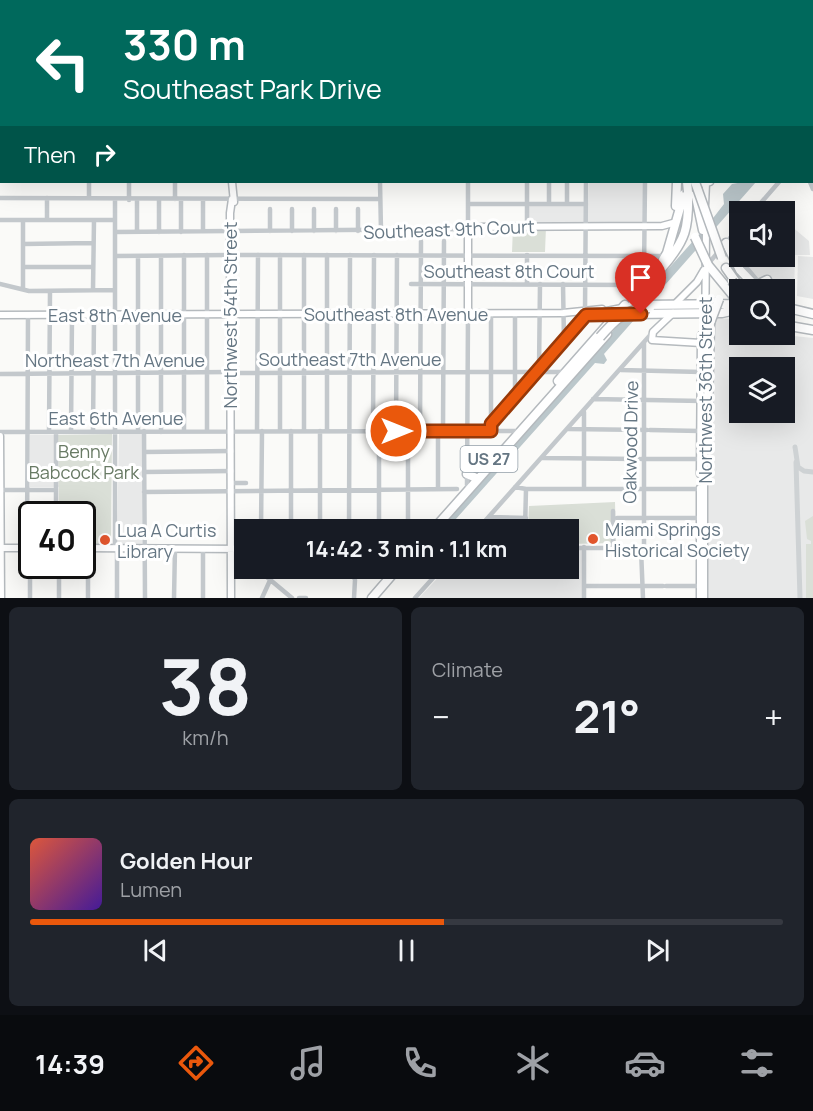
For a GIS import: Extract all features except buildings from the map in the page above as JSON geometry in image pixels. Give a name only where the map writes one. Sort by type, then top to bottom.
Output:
[{"type":"highway","points":[[672,227],[677,183]]},
{"type":"highway","points":[[688,183],[692,192],[709,265],[718,284],[720,299],[707,325],[708,405],[703,436]]},
{"type":"highway","points":[[647,284],[683,241],[688,224],[692,192],[703,183],[718,257],[732,279]]},
{"type":"highway","name":"US 27","points":[[437,519],[467,485],[470,475],[515,431],[565,372],[632,309],[647,284],[672,227],[684,190],[703,183]]},
{"type":"highway","name":"US 27","points":[[441,519],[460,492],[632,309],[661,256],[683,195],[690,187],[703,183]]},
{"type":"highway","points":[[689,207],[702,232]]},
{"type":"highway","points":[[728,241],[735,264],[752,279]]},
{"type":"highway","points":[[709,265],[729,286]]},
{"type":"highway","points":[[632,309],[703,309],[729,300]]},
{"type":"highway","points":[[674,308],[690,304],[703,309]]},
{"type":"highway","points":[[795,306],[813,309]]},
{"type":"highway","points":[[588,314],[632,309],[698,307],[715,313],[729,311]]},
{"type":"highway","points":[[795,308],[813,315]]},
{"type":"highway","points":[[632,309],[641,314],[632,309]]},
{"type":"highway","points":[[540,402],[622,315],[636,309],[632,309]]},
{"type":"highway","points":[[707,325],[715,313]]},
{"type":"highway","points":[[795,314],[813,315]]},
{"type":"highway","points":[[795,327],[811,332]]},
{"type":"highway","points":[[795,331],[811,332]]},
{"type":"highway","points":[[460,492],[467,485]]},
{"type":"highway","points":[[367,598],[383,579]]},
{"type":"highway","points":[[372,598],[388,579]]},
{"type":"main road","name":"Northwest 54th Street","points":[[231,598],[232,183]]},
{"type":"main road","name":"Northwest 36th Street","points":[[703,183],[702,232],[709,265],[703,288]]},
{"type":"main road","name":"Southeast 9th Court","points":[[468,227],[672,227]]},
{"type":"main road","points":[[468,227],[468,314]]},
{"type":"main road","name":"Northwest 36th Street","points":[[702,598],[702,276],[704,243]]},
{"type":"main road","name":"Northwest 54th Street","points":[[232,255],[234,272],[232,314]]},
{"type":"main road","points":[[703,345],[657,342],[652,339],[653,332],[718,257]]},
{"type":"main road","points":[[692,288],[703,288]]},
{"type":"main road","points":[[690,304],[686,298],[692,288]]},
{"type":"main road","name":"Southeast 8th Avenue","points":[[232,314],[588,314],[632,309]]},
{"type":"main road","name":"Northwest 36th Street","points":[[703,309],[707,325],[703,345]]},
{"type":"main road","name":"East 8th Avenue","points":[[0,315],[232,314]]},
{"type":"main road","name":"Northwest 54th Street","points":[[231,431],[234,396],[232,373]]},
{"type":"main road","points":[[0,434],[1,598]]},
{"type":"main road","points":[[1,548],[18,548]]},
{"type":"main road","points":[[96,548],[232,549]]},
{"type":"street","points":[[89,183],[89,197]]},
{"type":"street","points":[[129,183],[129,200]]},
{"type":"street","points":[[176,183],[181,232]]},
{"type":"street","points":[[380,183],[381,231]]},
{"type":"street","points":[[468,183],[468,227]]},
{"type":"street","points":[[527,183],[527,226]]},
{"type":"street","points":[[549,183],[549,204]]},
{"type":"street","points":[[567,183],[567,204]]},
{"type":"street","points":[[491,424],[588,314],[586,183]]},
{"type":"street","points":[[644,272],[645,183]]},
{"type":"street","points":[[763,201],[778,183]]},
{"type":"street","points":[[0,198],[380,199]]},
{"type":"street","points":[[46,198],[47,220]]},
{"type":"street","points":[[115,199],[117,598]]},
{"type":"street","points":[[203,199],[203,231]]},
{"type":"street","points":[[137,200],[137,232]]},
{"type":"street","points":[[159,200],[159,232]]},
{"type":"street","points":[[468,204],[586,204]]},
{"type":"street","points":[[270,209],[270,231]]},
{"type":"street","points":[[292,209],[292,231]]},
{"type":"street","points":[[314,209],[314,231]]},
{"type":"street","points":[[336,209],[336,231]]},
{"type":"street","points":[[358,209],[358,231]]},
{"type":"street","points":[[0,220],[115,220]]},
{"type":"street","points":[[23,220],[23,290]]},
{"type":"street","points":[[93,220],[93,290]]},
{"type":"street","name":"Southeast 9th Court","points":[[115,232],[381,231],[468,227]]},
{"type":"street","points":[[420,431],[421,241]]},
{"type":"street","points":[[438,489],[444,373],[444,241]]},
{"type":"street","points":[[709,265],[718,257],[728,241]]},
{"type":"street","points":[[23,244],[93,243]]},
{"type":"street","points":[[184,255],[184,431]]},
{"type":"street","points":[[207,255],[207,431]]},
{"type":"street","points":[[258,255],[257,372],[261,519]]},
{"type":"street","points":[[280,255],[280,431]]},
{"type":"street","points":[[304,255],[304,431]]},
{"type":"street","points":[[320,519],[327,373],[327,255]]},
{"type":"street","points":[[349,519],[350,255]]},
{"type":"street","points":[[373,431],[374,255]]},
{"type":"street","points":[[396,431],[397,255]]},
{"type":"street","points":[[527,255],[527,284]]},
{"type":"street","points":[[115,256],[661,256]]},
{"type":"street","points":[[138,256],[138,373],[144,452],[145,598]]},
{"type":"street","points":[[161,256],[161,432]]},
{"type":"street","points":[[23,267],[93,267]]},
{"type":"street","points":[[0,284],[23,290],[115,290]]},
{"type":"street","name":"Southeast 8th Court","points":[[411,284],[647,284]]},
{"type":"street","points":[[538,372],[540,284]]},
{"type":"street","points":[[563,284],[564,342]]},
{"type":"street","points":[[49,432],[50,291]]},
{"type":"street","points":[[632,309],[659,319],[658,326]]},
{"type":"street","points":[[468,314],[467,431],[470,475]]},
{"type":"street","points":[[491,314],[491,431]]},
{"type":"street","points":[[515,314],[515,397]]},
{"type":"street","points":[[27,501],[28,315]]},
{"type":"street","points":[[71,432],[72,315]]},
{"type":"street","points":[[93,432],[94,315]]},
{"type":"street","points":[[516,487],[653,332]]},
{"type":"street","points":[[488,518],[642,344],[657,342]]},
{"type":"street","name":"Oakwood Drive","points":[[642,344],[647,430],[641,459],[643,598]]},
{"type":"street","points":[[621,370],[703,374]]},
{"type":"street","name":"Southeast 7th Avenue","points":[[232,373],[565,372]]},
{"type":"street","name":"Northeast 7th Avenue","points":[[0,374],[232,373]]},
{"type":"street","points":[[593,399],[703,401]]},
{"type":"street","points":[[584,412],[584,489]]},
{"type":"street","points":[[568,429],[647,430],[703,436]]},
{"type":"street","name":"East 6th Avenue","points":[[0,434],[141,431],[515,431]]},
{"type":"street","points":[[291,431],[291,519]]},
{"type":"street","points":[[379,431],[379,519]]},
{"type":"street","points":[[408,431],[408,519]]},
{"type":"street","points":[[56,432],[56,501]]},
{"type":"street","points":[[144,452],[232,451]]},
{"type":"street","points":[[543,458],[702,459]]},
{"type":"street","points":[[144,472],[232,471]]},
{"type":"street","points":[[232,483],[246,483]]},
{"type":"street","points":[[516,487],[526,489],[702,489]]},
{"type":"street","points":[[144,492],[438,489],[460,492]]},
{"type":"street","points":[[488,518],[525,518],[526,489]]},
{"type":"street","points":[[1,490],[56,490]]},
{"type":"street","points":[[613,511],[613,547]]},
{"type":"street","points":[[617,518],[702,518]]},
{"type":"street","points":[[579,548],[702,547]]},
{"type":"street","points":[[174,598],[175,548]]},
{"type":"street","points":[[203,548],[203,598]]},
{"type":"street","points":[[584,548],[584,598]]},
{"type":"street","points":[[30,579],[30,598]]},
{"type":"street","points":[[59,579],[59,598]]},
{"type":"street","points":[[87,579],[88,598]]},
{"type":"street","points":[[262,598],[270,579],[292,598]]},
{"type":"street","points":[[354,598],[355,579]]},
{"type":"street","points":[[415,598],[432,579]]},
{"type":"street","points":[[584,586],[702,586]]},
{"type":"street","points":[[299,598],[306,598]]},
{"type":"shaded area","points":[[589,183],[643,183],[643,224],[528,224],[529,206],[588,205]]},
{"type":"shaded area","points":[[755,183],[739,201],[729,201],[729,213],[604,354],[607,360],[604,364],[595,363],[456,519],[446,519],[710,222],[724,204],[723,194],[732,184]]},
{"type":"shaded area","points":[[795,229],[809,241],[810,255],[795,255]]},
{"type":"shaded area","points":[[798,256],[813,257],[813,299],[797,296]]},
{"type":"shaded area","points":[[745,267],[795,267],[794,279],[753,279]]},
{"type":"shaded area","points":[[712,318],[729,319],[729,345],[795,345],[795,336],[813,338],[813,598],[706,598],[707,450],[711,409]]},
{"type":"shaded area","points":[[119,434],[142,434],[142,546],[117,545]]},
{"type":"shaded area","points":[[30,435],[58,435],[59,487],[30,487]]},
{"type":"shaded area","points":[[579,550],[582,550],[582,598],[419,598],[437,579],[579,579]]},
{"type":"green space","points":[[513,227],[546,227],[545,252],[512,252]]},
{"type":"green space","name":"Benny Babcock Park","points":[[112,434],[111,545],[96,545],[96,501],[59,501],[58,435]]},
{"type":"green space","points":[[615,502],[616,543],[579,544],[579,519],[528,519],[529,506]]},
{"type":"green space","points":[[813,516],[813,598],[806,598],[806,544],[811,544],[811,541],[807,539],[805,521]]},
{"type":"taxiway","points":[[795,447],[798,467],[804,471],[813,472]]},
{"type":"taxiway","points":[[796,462],[800,598]]},
{"type":"place","name":"Miami Springs Historical Society","points":[[593,539]]},
{"type":"place","name":"Lua A Curtis Library","points":[[105,540]]},
{"type":"route","points":[[396,431],[491,431],[491,424],[586,315],[641,314]]}]
